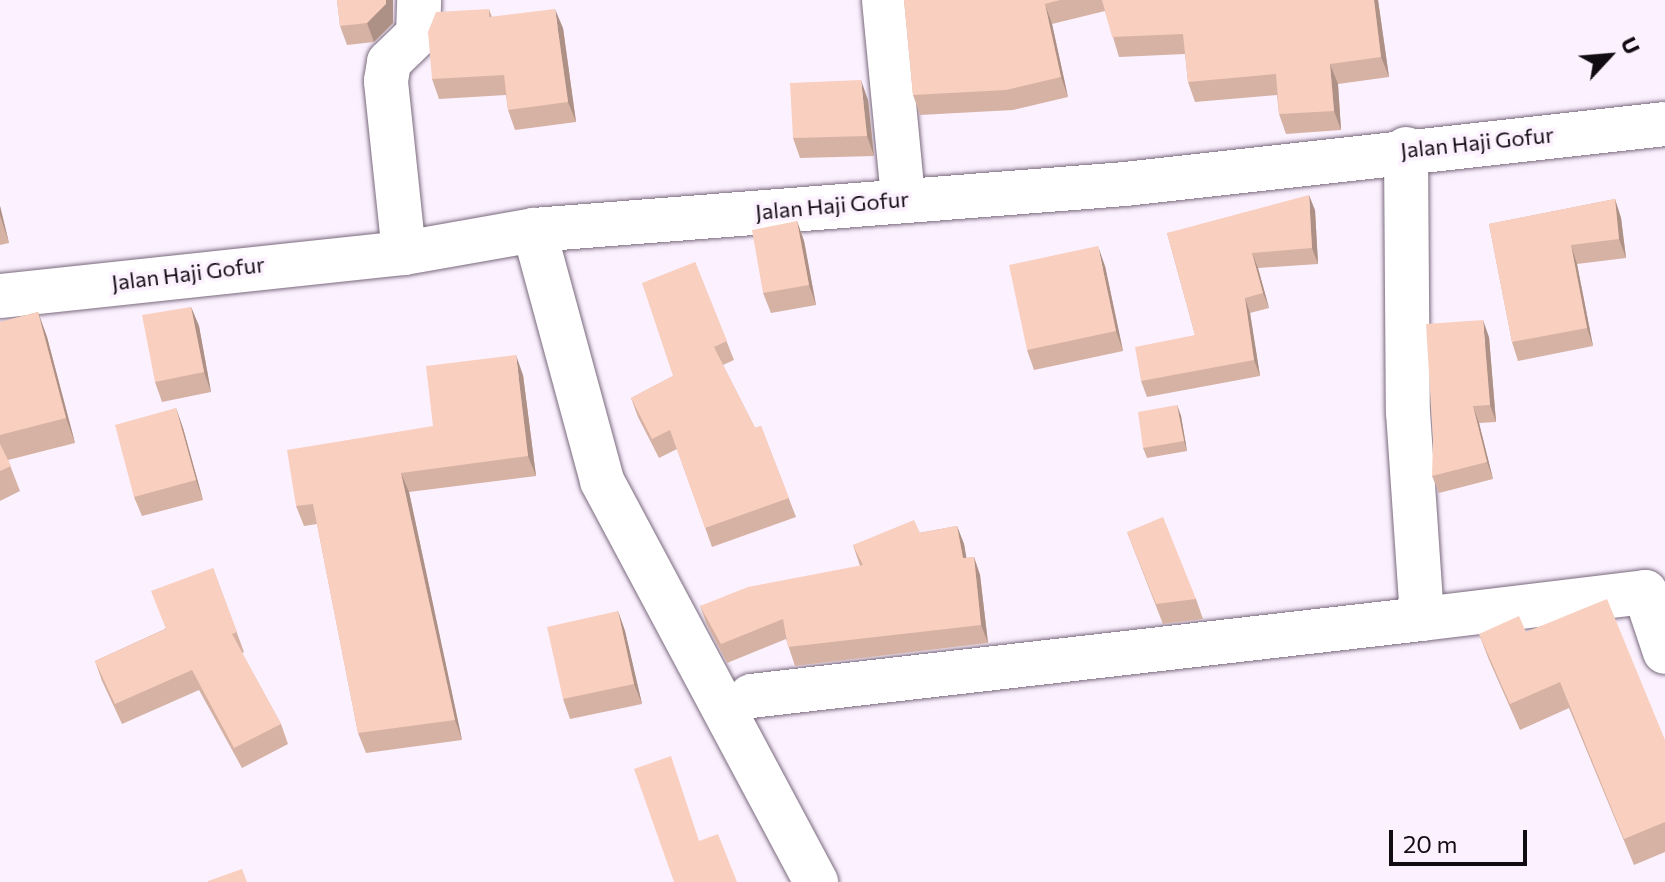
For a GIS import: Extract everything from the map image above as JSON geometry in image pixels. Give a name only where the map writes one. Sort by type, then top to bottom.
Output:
[{"type":"street","points":[[404,253],[386,81],[389,62],[418,34],[419,0]]},
{"type":"street","points":[[884,0],[903,199]]},
{"type":"street","name":"Jalan Haji Gofur","points":[[0,296],[404,253],[534,230],[1125,184],[1406,149],[1665,124]]},
{"type":"street","points":[[1406,149],[1408,412],[1422,619]]},
{"type":"street","points":[[534,230],[602,481],[816,882]]},
{"type":"street","points":[[751,696],[1645,592],[1665,652]]},
{"type":"building","points":[[337,0],[386,0],[386,4],[367,23],[340,26]]},
{"type":"building","points":[[904,0],[1060,0],[1045,4],[1061,77],[1006,90],[913,95]]},
{"type":"building","points":[[1102,0],[1374,0],[1381,57],[1330,64],[1334,111],[1279,114],[1276,74],[1188,82],[1183,34],[1112,37]]},
{"type":"building","points":[[489,9],[489,17],[555,9],[568,102],[508,110],[504,75],[432,79],[428,32],[436,12]]},
{"type":"building","points":[[861,80],[867,136],[793,138],[790,83]]},
{"type":"building","points":[[1309,195],[1312,248],[1252,253],[1263,293],[1245,298],[1254,360],[1141,381],[1135,347],[1195,335],[1167,233]]},
{"type":"building","points":[[1615,199],[1619,239],[1571,245],[1587,328],[1512,342],[1489,224]]},
{"type":"building","points":[[797,221],[809,285],[763,293],[752,230]]},
{"type":"building","points":[[1098,246],[1116,331],[1027,350],[1009,265]]},
{"type":"building","points":[[695,262],[727,341],[714,347],[755,428],[761,426],[789,498],[705,528],[670,430],[652,439],[631,398],[673,376],[642,283]]},
{"type":"building","points":[[191,307],[204,372],[155,382],[142,315]]},
{"type":"building","points":[[38,312],[66,418],[0,435],[0,322]]},
{"type":"building","points":[[1483,320],[1490,405],[1473,406],[1487,462],[1432,476],[1433,440],[1426,324]]},
{"type":"building","points":[[516,355],[528,456],[401,473],[455,720],[358,733],[313,504],[296,506],[287,450],[433,426],[426,366]]},
{"type":"building","points":[[1177,405],[1184,441],[1143,448],[1138,412]]},
{"type":"building","points":[[176,408],[196,480],[134,497],[115,425]]},
{"type":"building","points":[[0,444],[11,466],[0,471]]},
{"type":"building","points":[[1163,517],[1196,599],[1156,604],[1127,532]]},
{"type":"building","points":[[914,520],[920,533],[957,526],[963,558],[974,557],[981,625],[788,647],[783,619],[721,644],[700,606],[748,587],[863,565],[853,545]]},
{"type":"building","points":[[213,568],[237,632],[232,634],[281,724],[234,748],[192,670],[115,704],[95,661],[166,629],[151,591]]},
{"type":"building","points":[[1607,599],[1665,740],[1665,822],[1624,839],[1560,682],[1510,704],[1479,634],[1519,616],[1526,632]]},
{"type":"building","points":[[618,611],[634,684],[563,699],[547,627]]},
{"type":"building","points":[[671,756],[699,841],[718,834],[737,882],[674,882],[634,769]]},
{"type":"building","points":[[242,869],[247,882],[208,882],[208,881]]}]
